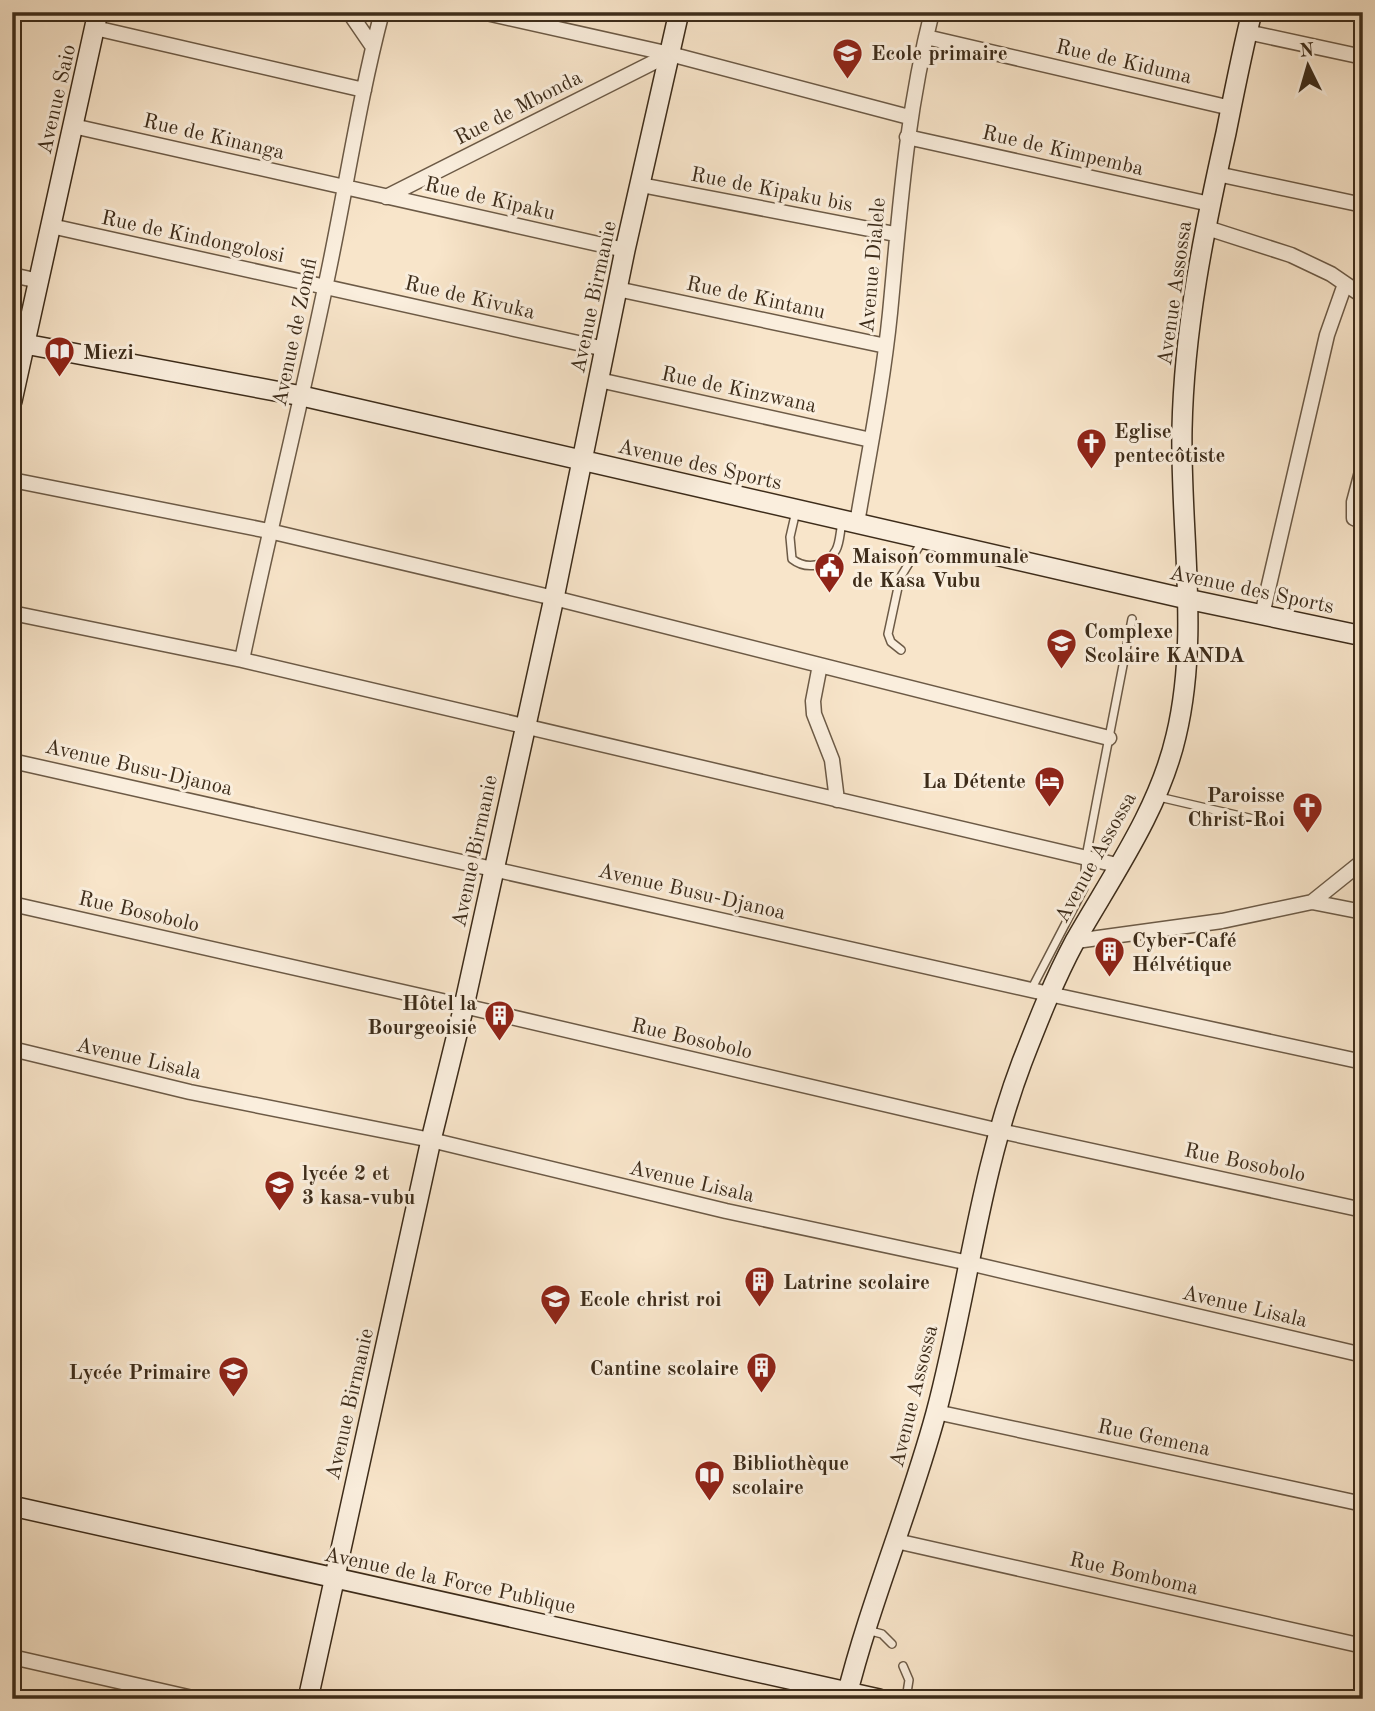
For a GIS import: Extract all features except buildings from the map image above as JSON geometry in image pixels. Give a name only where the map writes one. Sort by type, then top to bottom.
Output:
[{"type":"street","points":[[349,12],[373,47]]},
{"type":"street","name":"Avenue de Zomfi","points":[[242,660],[326,286],[382,12]]},
{"type":"street","points":[[482,12],[670,54],[909,117]]},
{"type":"street","name":"Avenue Birmanie","points":[[307,1699],[430,1140],[495,868],[583,460],[625,250],[679,12]]},
{"type":"street","name":"Avenue Dialele","points":[[850,522],[871,440],[886,346],[895,234],[909,117],[932,12]]},
{"type":"street","name":"Avenue Assossa","points":[[847,1695],[936,1412],[1000,1131],[1040,992],[1076,941],[1121,866],[1155,796],[1175,741],[1182,708],[1188,632],[1182,425],[1191,309],[1204,228],[1252,12]]},
{"type":"street","points":[[97,20],[364,90]]},
{"type":"street","name":"Avenue Saio","points":[[12,401],[97,20]]},
{"type":"street","points":[[1247,32],[1363,57]]},
{"type":"street","name":"Rue de Kiduma","points":[[926,37],[1231,108]]},
{"type":"street","name":"Rue de Mbonda","points":[[386,197],[670,54]]},
{"type":"street","name":"Rue de Kinanga","points":[[73,126],[346,188]]},
{"type":"street","name":"Rue de Kimpemba","points":[[907,137],[1210,204]]},
{"type":"street","points":[[1217,174],[1363,205]]},
{"type":"street","name":"Rue de Kipaku bis","points":[[641,185],[895,234]]},
{"type":"street","name":"Rue de Kipaku","points":[[346,188],[625,250]]},
{"type":"street","name":"Rue de Kindongolosi","points":[[51,226],[326,286]]},
{"type":"street","points":[[1204,228],[1291,255],[1363,296]]},
{"type":"street","points":[[12,275],[39,281]]},
{"type":"street","points":[[1262,615],[1327,335],[1345,284]]},
{"type":"street","name":"Rue de Kivuka","points":[[326,286],[605,349]]},
{"type":"street","name":"Rue de Kintanu","points":[[617,289],[886,346]]},
{"type":"street","name":"Avenue des Sports","points":[[25,344],[302,396],[1186,599],[1363,636]]},
{"type":"street","name":"Rue de Kinzwana","points":[[598,380],[871,440]]},
{"type":"street","points":[[1363,468],[1353,502],[1354,518],[1363,522]]},
{"type":"street","points":[[12,480],[269,531],[554,597],[1109,738]]},
{"type":"street","points":[[12,613],[242,660],[1121,866]]},
{"type":"street","points":[[820,665],[813,701],[814,714],[832,760],[837,800]]},
{"type":"street","name":"Avenue Busu-Djanoa","points":[[12,761],[1363,1062]]},
{"type":"street","points":[[1312,902],[1363,861]]},
{"type":"street","points":[[1076,941],[1222,921],[1312,902],[1363,912]]},
{"type":"street","name":"Rue Bosobolo","points":[[12,904],[1000,1131],[1363,1210]]},
{"type":"street","name":"Avenue Lisala","points":[[12,1049],[190,1092],[430,1140],[726,1211],[969,1263],[1363,1355]]},
{"type":"street","name":"Rue Gemena","points":[[936,1412],[1363,1504]]},
{"type":"street","name":"Avenue de la Force Publique","points":[[12,1506],[847,1695],[879,1699]]},
{"type":"street","name":"Rue Bomboma","points":[[896,1541],[1363,1646]]},
{"type":"street","points":[[12,1657],[197,1699]]},
{"type":"lane","points":[[796,510],[790,537],[792,559],[799,564],[811,566],[826,560],[836,550],[850,522]]},
{"type":"lane","points":[[901,650],[891,642],[888,634],[900,578],[923,539]]},
{"type":"lane","points":[[1040,992],[1082,897],[1086,857],[1132,619]]},
{"type":"lane","points":[[1155,796],[1262,821]]},
{"type":"lane","points":[[867,1629],[882,1634],[892,1644]]},
{"type":"lane","points":[[903,1666],[909,1680],[906,1699]]},
{"type":"place","name":"Ecole primaire","points":[[848,80]]},
{"type":"place","name":"Miezi","points":[[60,379]]},
{"type":"place","name":"Eglise pentecôtiste","points":[[1091,470]]},
{"type":"place","name":"Maison communale de Kasa Vubu","points":[[829,595]]},
{"type":"place","name":"Complexe Scolaire KANDA","points":[[1061,670]]},
{"type":"place","name":"La Détente","points":[[1049,808]]},
{"type":"place","name":"Paroisse Christ-Roi","points":[[1308,834]]},
{"type":"place","name":"Cyber-Café Hélvétique","points":[[1109,979]]},
{"type":"place","name":"Hôtel la Bourgeoisie","points":[[500,1042]]},
{"type":"place","name":"lycée 2 et 3 kasa-vubu","points":[[279,1212]]},
{"type":"place","name":"Latrine scolaire","points":[[760,1309]]},
{"type":"place","name":"Ecole christ roi","points":[[556,1326]]},
{"type":"place","name":"Cantine scolaire","points":[[762,1395]]},
{"type":"place","name":"Lycée Primaire","points":[[234,1399]]},
{"type":"place","name":"Bibliothèque scolaire","points":[[709,1502]]}]
